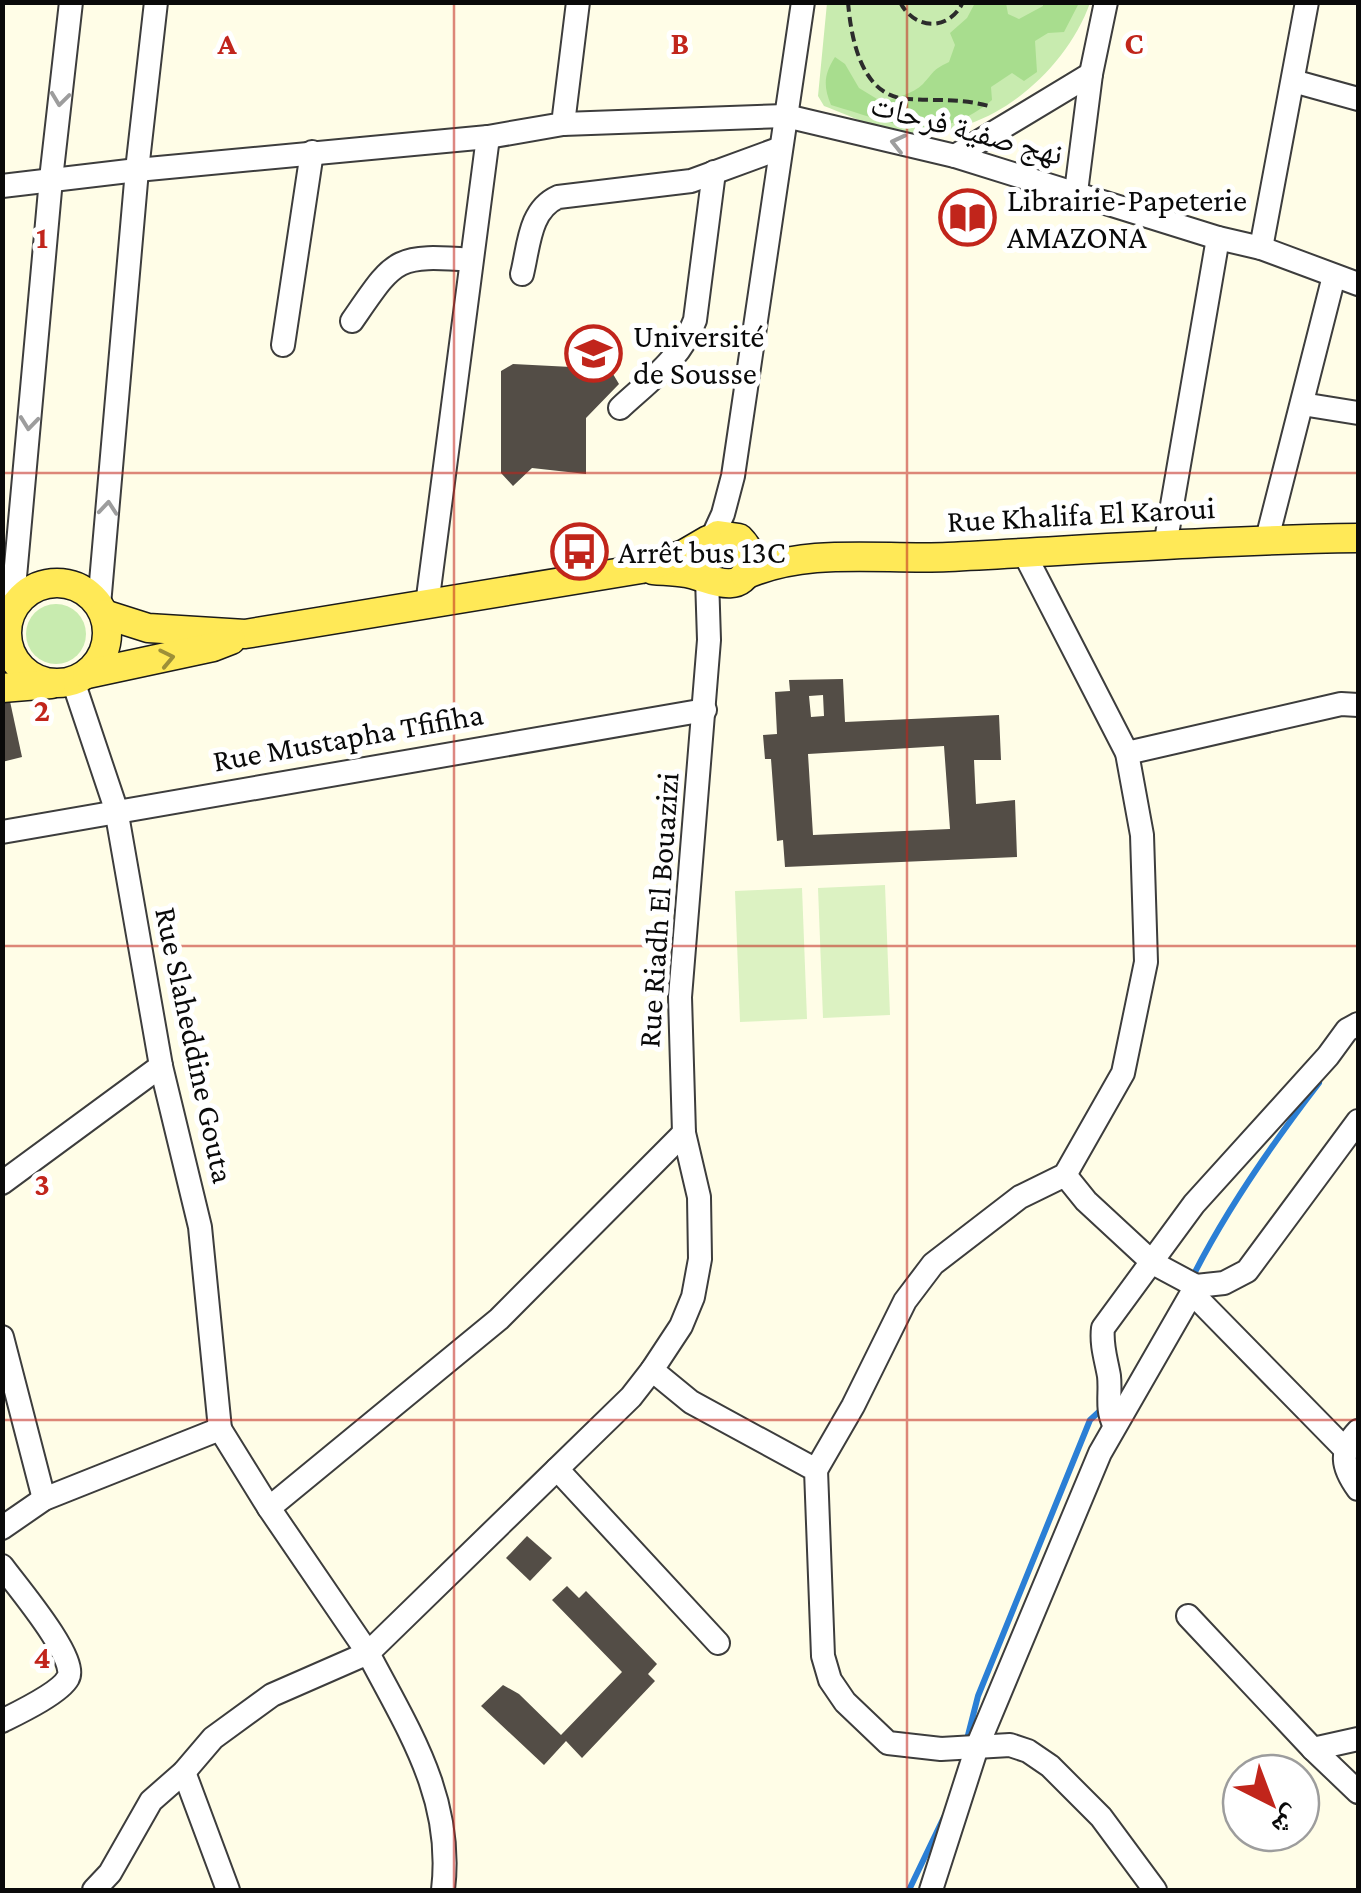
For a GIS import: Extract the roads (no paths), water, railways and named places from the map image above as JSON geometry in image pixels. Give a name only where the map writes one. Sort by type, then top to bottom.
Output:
[{"type":"main road","name":"Rue Khalifa El Karoui","points":[[742,578],[766,566],[808,558],[1358,538]]},
{"type":"main road","points":[[102,609],[148,628],[245,634],[642,570],[720,539],[749,551],[749,568],[742,578],[722,585],[707,578],[642,570]]},
{"type":"main road","points":[[707,578],[700,563],[702,547],[720,539]]},
{"type":"main road","name":"Rue Khalifa El Karoui","points":[[720,539],[808,558]]},
{"type":"main road","points":[[54,582],[72,584],[88,592],[102,609],[108,630],[99,662],[70,680],[34,679],[11,655],[6,639],[7,620],[22,596],[37,586],[54,582]]},
{"type":"main road","points":[[2,688],[70,680],[213,648],[245,634]]},
{"type":"street","points":[[7,620],[71,2]]},
{"type":"street","points":[[102,609],[136,170],[156,2]]},
{"type":"street","points":[[562,124],[578,2]]},
{"type":"street","points":[[720,539],[733,476],[803,2]]},
{"type":"street","points":[[1076,192],[1091,74],[1106,2]]},
{"type":"street","points":[[1261,248],[1307,2]]},
{"type":"street","points":[[955,156],[1091,74]]},
{"type":"street","points":[[1293,81],[1358,99]]},
{"type":"street","name":"نهج صفية فرحات","points":[[2,186],[488,137],[562,124],[786,116],[955,156],[1261,248],[1358,284]]},
{"type":"street","points":[[428,604],[488,137]]},
{"type":"street","points":[[522,274],[535,217],[547,202],[558,197],[691,180],[781,148]]},
{"type":"street","points":[[283,345],[312,152]]},
{"type":"street","points":[[620,408],[674,359],[687,341],[695,320],[714,172]]},
{"type":"street","points":[[1165,546],[1218,238]]},
{"type":"street","points":[[352,320],[386,272],[418,256],[471,260]]},
{"type":"street","points":[[1267,539],[1334,276]]},
{"type":"street","points":[[1302,404],[1358,412]]},
{"type":"street","points":[[1024,553],[1126,753],[1142,835],[1146,962],[1123,1073],[1065,1176],[1020,1197],[933,1264],[904,1301],[853,1406],[816,1470],[823,1656],[830,1680],[844,1702],[888,1743],[941,1749],[1010,1746],[1028,1751],[1050,1766],[1101,1817],[1155,1890]]},
{"type":"street","name":"Rue Riadh El Bouazizi","points":[[368,1653],[631,1397],[681,1326],[693,1297],[700,1259],[698,1197],[684,1133],[680,997],[705,710],[707,578]]},
{"type":"street","name":"Rue Riadh El Bouazizi","points":[[709,640],[720,609],[742,578]]},
{"type":"street","name":"Rue Slaheddine Gouta","points":[[70,680],[116,810],[161,1066],[200,1226],[220,1429]]},
{"type":"street","points":[[1126,753],[1342,704],[1358,705]]},
{"type":"street","name":"Rue Mustapha Tfifiha","points":[[2,832],[705,710]]},
{"type":"street","points":[[1114,1424],[1109,1415],[1103,1328],[1194,1204],[1347,1030],[1358,1024]]},
{"type":"street","points":[[2,1183],[161,1066]]},
{"type":"street","points":[[931,1890],[977,1747],[1114,1424],[1194,1290],[1224,1283],[1246,1271],[1358,1121]]},
{"type":"street","points":[[269,1508],[499,1319],[684,1133]]},
{"type":"street","points":[[1065,1176],[1086,1201],[1153,1263],[1194,1290],[1351,1439],[1346,1466],[1358,1489]]},
{"type":"street","points":[[2,1337],[44,1499]]},
{"type":"street","points":[[652,1370],[691,1402],[816,1470]]},
{"type":"street","points":[[2,1528],[44,1499],[220,1429],[368,1653],[430,1772],[448,1856],[444,1890]]},
{"type":"street","points":[[556,1469],[718,1644]]},
{"type":"street","points":[[2,1566],[64,1652],[70,1673],[52,1692],[2,1721]]},
{"type":"street","points":[[1188,1616],[1358,1792]]},
{"type":"street","points":[[94,1890],[110,1874],[150,1801],[184,1772],[213,1738],[272,1695],[368,1653]]},
{"type":"street","points":[[1313,1749],[1358,1739]]},
{"type":"street","points":[[184,1772],[228,1890]]},
{"type":"waterway","points":[[1192,1278],[1251,1177],[1319,1083]]},
{"type":"waterway","points":[[966,1743],[978,1696],[1090,1420],[1102,1409]]},
{"type":"waterway","points":[[909,1890],[944,1817]]},
{"type":"place","name":"Librairie-Papeterie AMAZONA","points":[[968,218]]},
{"type":"place","name":"Université de Sousse","points":[[594,354]]},
{"type":"place","name":"Arrêt bus 13C","points":[[579,552]]}]
